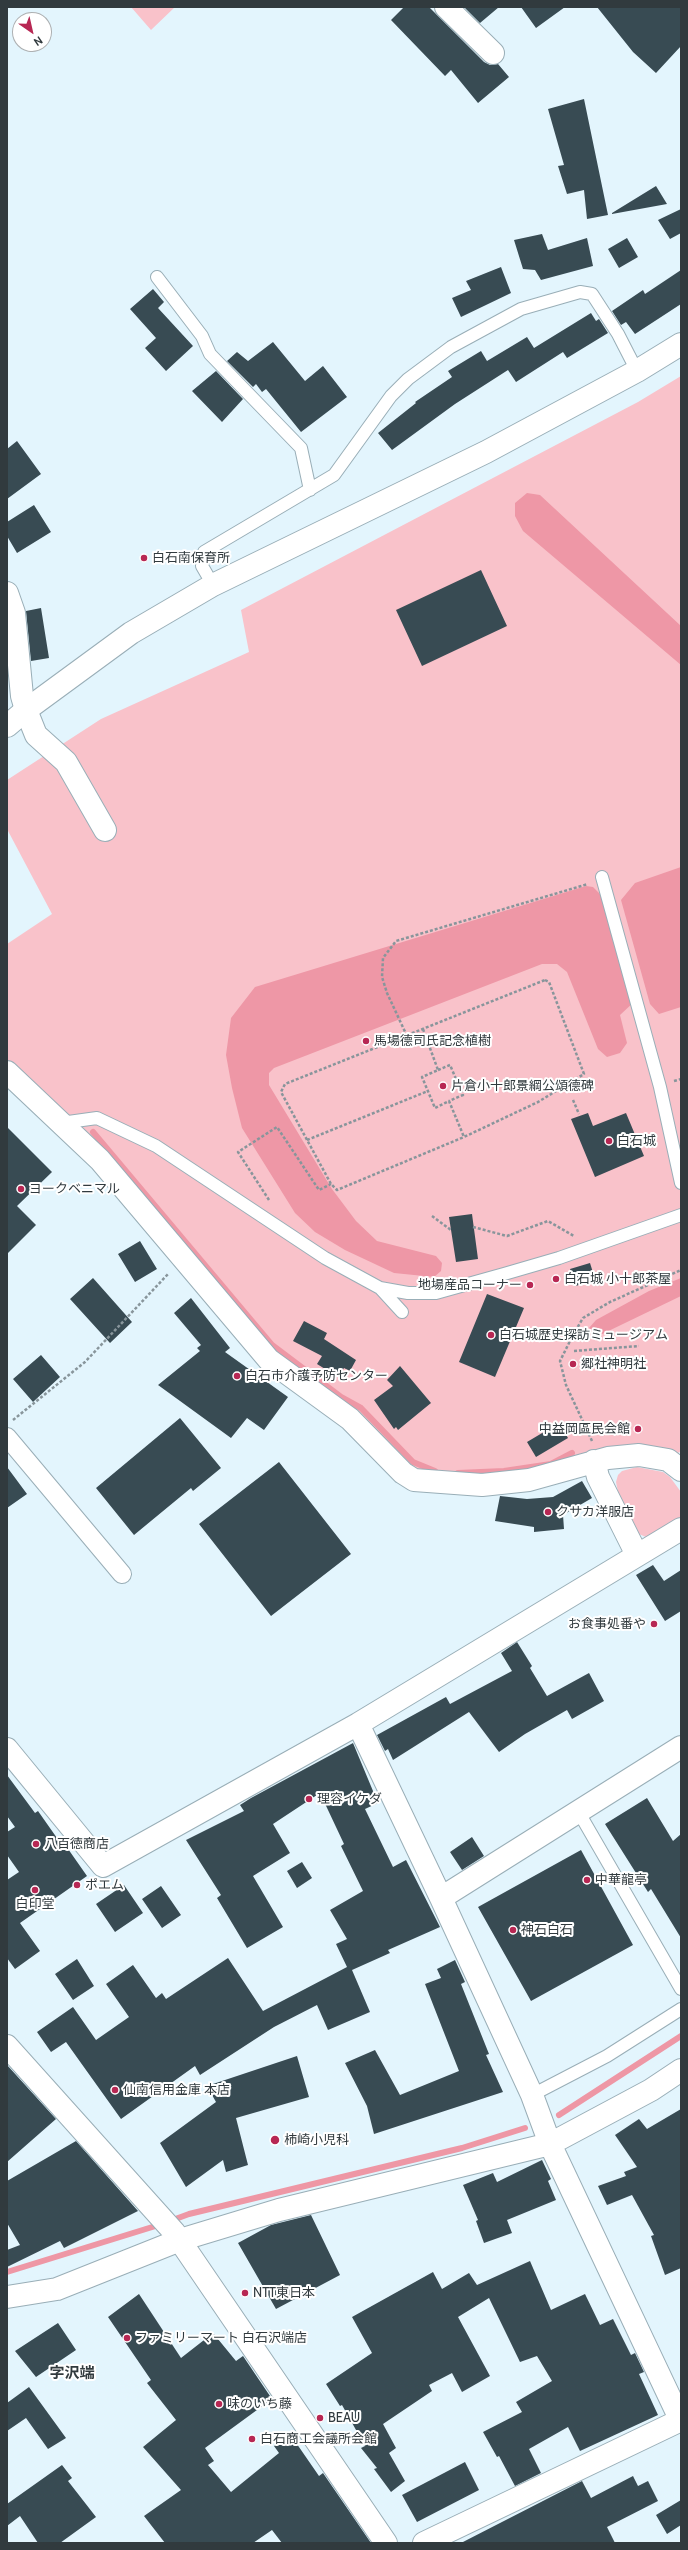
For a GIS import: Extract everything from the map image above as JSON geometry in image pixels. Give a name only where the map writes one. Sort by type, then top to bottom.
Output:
[{"type":"street","points":[[446,7],[493,53]]},
{"type":"street","points":[[7,726],[26,710],[131,634],[213,585],[486,452],[637,371],[681,344]]},
{"type":"street","points":[[7,593],[14,613],[22,696],[36,735],[66,762],[105,830]]},
{"type":"street","points":[[7,1072],[100,1160],[269,1360],[350,1419],[403,1473],[414,1480],[490,1484],[529,1480],[593,1451],[639,1455],[668,1460],[681,1470]]},
{"type":"street","points":[[7,1437],[122,1574]]},
{"type":"street","points":[[593,1451],[598,1477],[637,1555]]},
{"type":"street","points":[[9,1754],[102,1866],[358,1724],[681,1529]]},
{"type":"street","points":[[358,1724],[441,1898],[532,2095],[550,2144],[681,2421],[424,2543]]},
{"type":"street","points":[[441,1898],[681,1747]]},
{"type":"street","points":[[7,2046],[172,2229],[386,2543]]},
{"type":"street","points":[[7,2297],[57,2289],[172,2229],[279,2210],[550,2144],[651,2090],[681,2070]]},
{"type":"lane","points":[[157,277],[202,336],[210,354],[301,448],[310,490]]},
{"type":"lane","points":[[213,585],[202,566],[204,552],[334,475],[391,396],[408,379],[451,347],[521,309],[580,292],[592,294],[618,334],[637,371]]},
{"type":"lane","points":[[602,877],[606,898],[660,1087],[681,1183]]},
{"type":"lane","points":[[61,1123],[98,1118],[156,1146],[324,1258],[380,1288],[408,1293],[436,1293],[591,1246],[681,1215]]},
{"type":"lane","points":[[380,1288],[402,1312]]},
{"type":"lane","points":[[578,1811],[681,1989]]},
{"type":"lane","points":[[532,2095],[607,2056],[681,2009]]},
{"type":"path","points":[[407,1036],[387,993],[382,977],[383,958],[396,941],[588,884],[594,884],[606,898]]},
{"type":"path","points":[[545,980],[549,982],[584,1074],[538,1102],[464,1137],[337,1190],[331,1184],[281,1092],[285,1084],[407,1036],[545,980]]},
{"type":"path","points":[[423,1029],[438,1070]]},
{"type":"path","points":[[450,1065],[463,1096],[435,1108],[422,1077],[438,1070],[450,1065]]},
{"type":"path","points":[[307,1140],[428,1091]]},
{"type":"path","points":[[573,1100],[579,1114]]},
{"type":"path","points":[[449,1101],[464,1137]]},
{"type":"path","points":[[273,1207],[238,1152],[277,1127],[319,1190],[331,1184]]},
{"type":"path","points":[[432,1216],[451,1230]]},
{"type":"path","points":[[474,1226],[506,1236],[548,1221],[591,1246]]},
{"type":"path","points":[[7,1425],[86,1362],[172,1270]]},
{"type":"path","points":[[593,1451],[566,1385],[560,1361],[583,1318],[610,1302],[681,1270]]},
{"type":"path","points":[[574,1351],[639,1346]]},
{"type":"shaded area","points":[[131,7],[175,7],[151,30]]},
{"type":"shaded area","points":[[681,376],[681,1451],[668,1460],[577,1465],[425,1482],[269,1360],[7,1072],[7,944],[52,914],[7,829],[7,780],[101,719],[249,652],[241,610],[638,402]]},
{"type":"shaded area","points":[[527,493],[540,495],[681,626],[681,665],[523,531],[515,516],[515,503]]},
{"type":"shaded area","points":[[681,867],[681,1007],[659,1014],[650,1004],[621,900],[635,883]]},
{"type":"shaded area","points":[[586,886],[593,887],[603,897],[635,1001],[620,1015],[627,1043],[620,1053],[607,1057],[598,1049],[567,972],[557,964],[542,964],[274,1068],[269,1073],[269,1085],[332,1189],[356,1221],[377,1241],[436,1256],[442,1263],[441,1271],[434,1277],[394,1273],[345,1250],[315,1232],[295,1213],[242,1128],[232,1088],[226,1055],[231,1018],[255,987]]},
{"type":"shaded area","points":[[681,1278],[681,1296],[596,1337],[591,1334],[589,1328],[596,1320],[649,1291]]},
{"type":"shaded area","points":[[637,1467],[663,1472],[670,1477],[681,1492],[681,1517],[648,1538],[639,1534],[618,1492],[616,1482],[618,1475],[622,1471]]},
{"type":"building","points":[[404,7],[429,7],[484,62],[490,65],[498,64],[509,77],[478,103],[451,70],[445,76],[391,20]]},
{"type":"building","points":[[499,7],[480,23],[465,8]]},
{"type":"building","points":[[521,7],[565,7],[536,28]]},
{"type":"building","points":[[597,7],[681,7],[681,46],[656,73],[633,52]]},
{"type":"building","points":[[584,99],[608,215],[587,219],[584,190],[567,194],[558,166],[564,165],[548,109]]},
{"type":"building","points":[[656,186],[667,204],[612,214],[612,213]]},
{"type":"building","points":[[681,209],[681,233],[670,239],[658,220]]},
{"type":"building","points":[[542,234],[548,250],[587,238],[593,266],[541,280],[535,270],[523,269],[514,240]]},
{"type":"building","points":[[627,238],[638,257],[619,268],[608,249]]},
{"type":"building","points":[[501,267],[511,293],[461,317],[452,298],[471,290],[466,281]]},
{"type":"building","points":[[681,270],[681,304],[635,334],[626,322],[621,325],[612,311],[643,290],[645,294]]},
{"type":"building","points":[[153,289],[164,302],[158,308],[193,346],[166,371],[145,348],[156,338],[130,309]]},
{"type":"building","points":[[591,313],[596,321],[599,319],[608,333],[567,358],[563,352],[516,382],[508,370],[455,404],[392,450],[378,433],[416,403],[415,402],[452,377],[448,371],[481,351],[487,361],[527,337],[534,348]]},
{"type":"building","points":[[273,342],[305,381],[323,366],[347,397],[301,432],[266,389],[262,392],[256,384],[253,387],[227,361],[237,352],[248,361]]},
{"type":"building","points":[[216,371],[243,399],[222,422],[192,391]]},
{"type":"building","points":[[17,441],[41,474],[7,499],[7,449]]},
{"type":"building","points":[[34,505],[51,532],[17,553],[7,536],[7,522]]},
{"type":"building","points":[[481,570],[507,626],[422,666],[396,610]]},
{"type":"building","points":[[41,608],[49,658],[31,661],[26,611]]},
{"type":"building","name":"白石城","points":[[588,1113],[593,1126],[626,1113],[644,1156],[595,1177],[571,1119]]},
{"type":"building","name":"ヨークベニマル","points":[[7,1127],[52,1172],[17,1206],[36,1225],[7,1254]]},
{"type":"building","points":[[472,1214],[478,1259],[456,1262],[449,1217]]},
{"type":"building","points":[[140,1241],[157,1269],[135,1282],[118,1254]]},
{"type":"building","points":[[590,1263],[595,1279],[576,1286],[570,1269]]},
{"type":"building","points":[[93,1278],[132,1322],[110,1343],[70,1299]]},
{"type":"building","name":"白石城歴史探訪ミュージアム","points":[[487,1294],[524,1308],[495,1377],[459,1362]]},
{"type":"building","points":[[191,1298],[230,1348],[225,1352],[288,1397],[264,1430],[247,1418],[231,1438],[158,1385],[200,1351],[197,1348],[201,1345],[174,1313]]},
{"type":"building","points":[[304,1321],[327,1333],[324,1339],[356,1360],[350,1371],[344,1368],[338,1377],[317,1364],[322,1356],[293,1341]]},
{"type":"building","points":[[41,1355],[60,1377],[33,1402],[13,1379]]},
{"type":"building","points":[[400,1366],[431,1403],[398,1430],[396,1427],[394,1429],[374,1400],[393,1386],[387,1380]]},
{"type":"building","points":[[180,1418],[221,1468],[193,1491],[191,1488],[134,1535],[96,1488]]},
{"type":"building","points":[[559,1423],[568,1438],[536,1457],[527,1442]]},
{"type":"building","points":[[279,1462],[351,1554],[271,1616],[199,1524]]},
{"type":"building","points":[[7,1467],[27,1494],[7,1508]]},
{"type":"building","points":[[582,1481],[592,1498],[563,1515],[564,1529],[534,1532],[534,1527],[495,1521],[500,1496],[527,1499],[553,1497]]},
{"type":"building","points":[[653,1565],[664,1581],[681,1570],[681,1611],[665,1621],[636,1575]]},
{"type":"building","points":[[517,1642],[532,1666],[530,1668],[547,1696],[589,1673],[604,1701],[572,1719],[567,1710],[525,1734],[499,1752],[469,1712],[393,1760],[388,1749],[385,1751],[377,1735],[446,1697],[450,1704],[512,1671],[501,1653]]},
{"type":"building","points":[[353,1743],[378,1803],[365,1809],[393,1867],[406,1860],[440,1927],[388,1950],[390,1953],[352,1970],[370,2012],[328,2030],[317,2005],[274,2027],[200,2075],[195,2066],[121,2119],[66,2042],[51,2052],[37,2032],[73,2007],[96,2040],[129,2017],[106,1984],[133,1965],[156,1998],[162,1993],[166,1999],[228,1958],[263,2011],[347,1967],[336,1944],[347,1939],[330,1910],[363,1891],[341,1846],[344,1844],[320,1793],[273,1824],[290,1853],[253,1876],[283,1927],[247,1948],[217,1898],[221,1895],[186,1840],[244,1811],[240,1805],[251,1798]]},
{"type":"building","points":[[7,1775],[35,1813],[38,1811],[64,1848],[66,1846],[87,1876],[20,1923],[40,1951],[15,1969],[7,1958],[7,1880],[19,1872],[7,1855],[7,1832],[15,1827],[7,1816]]},
{"type":"building","points":[[647,1798],[673,1841],[681,1834],[681,1938],[651,1889],[648,1892],[605,1824]]},
{"type":"building","points":[[472,1837],[484,1856],[462,1870],[450,1852]]},
{"type":"building","points":[[581,1850],[633,1945],[531,2001],[478,1907]]},
{"type":"building","points":[[302,1862],[312,1878],[297,1888],[287,1871]]},
{"type":"building","points":[[124,1885],[143,1913],[115,1932],[96,1904]]},
{"type":"building","points":[[161,1886],[181,1915],[162,1928],[142,1899]]},
{"type":"building","points":[[77,1959],[94,1986],[73,2000],[55,1974]]},
{"type":"building","points":[[455,1960],[465,1982],[461,1984],[489,2054],[486,2055],[503,2092],[374,2134],[367,2106],[345,2063],[375,2050],[400,2095],[459,2071],[425,1984],[441,1978],[437,1969]]},
{"type":"building","points":[[297,2056],[309,2097],[236,2118],[248,2165],[226,2172],[223,2160],[186,2187],[160,2143],[216,2102],[207,2086]]},
{"type":"building","points":[[7,2065],[56,2119],[7,2162]]},
{"type":"building","points":[[681,2109],[681,2268],[665,2275],[651,2236],[654,2235],[632,2195],[607,2205],[598,2186],[626,2176],[624,2172],[637,2167],[615,2135],[639,2119],[647,2129]]},
{"type":"building","points":[[76,2141],[138,2211],[64,2248],[60,2241],[7,2267],[7,2250],[20,2245],[7,2223],[7,2181]]},
{"type":"building","points":[[542,2160],[551,2179],[548,2181],[556,2200],[507,2220],[512,2233],[484,2243],[476,2221],[478,2220],[463,2185],[493,2173],[497,2182]]},
{"type":"building","points":[[311,2215],[340,2275],[276,2309],[238,2243],[271,2225]]},
{"type":"building","points":[[530,2261],[551,2310],[585,2294],[600,2325],[613,2319],[631,2355],[635,2353],[644,2372],[639,2374],[658,2415],[580,2451],[568,2427],[529,2449],[541,2473],[515,2486],[499,2456],[497,2457],[483,2432],[522,2412],[516,2402],[552,2381],[537,2356],[520,2362],[489,2298],[458,2317],[490,2376],[462,2392],[452,2373],[429,2385],[432,2391],[383,2424],[396,2448],[389,2453],[405,2481],[391,2492],[374,2469],[377,2468],[361,2448],[365,2446],[342,2405],[340,2406],[326,2384],[372,2353],[352,2317],[433,2272],[442,2289],[469,2273],[477,2285]]},
{"type":"building","points":[[139,2294],[181,2358],[213,2333],[236,2361],[243,2356],[272,2399],[205,2448],[214,2461],[208,2465],[231,2492],[279,2453],[274,2446],[290,2434],[319,2476],[323,2473],[371,2543],[282,2543],[272,2530],[253,2543],[165,2543],[144,2516],[181,2490],[143,2447],[176,2420],[147,2383],[151,2380],[108,2317]]},
{"type":"building","points":[[58,2323],[76,2350],[36,2377],[15,2351]]},
{"type":"building","points":[[29,2387],[66,2438],[48,2449],[26,2418],[7,2431],[7,2403]]},
{"type":"building","points":[[465,2462],[479,2490],[417,2522],[402,2495]]},
{"type":"building","points":[[62,2465],[72,2478],[68,2481],[96,2517],[60,2543],[38,2543],[20,2516],[7,2526],[7,2504]]},
{"type":"building","points":[[633,2476],[638,2486],[648,2481],[658,2501],[607,2527],[615,2543],[461,2543],[582,2481],[591,2498]]},
{"type":"building","points":[[681,2500],[681,2525],[667,2534],[656,2515]]},
{"type":"waterway","points":[[93,1132],[272,1345],[341,1397],[361,1408],[413,1462],[435,1471]]},
{"type":"waterway","points":[[458,1473],[504,1471],[551,1464],[572,1453]]},
{"type":"waterway","points":[[559,2115],[681,2036]]},
{"type":"waterway","points":[[170,2221],[189,2214],[462,2148],[525,2128]]},
{"type":"waterway","points":[[7,2272],[162,2224]]},
{"type":"place","name":"白石南保育所","points":[[144,558]]},
{"type":"place","name":"馬場德司氏記念植樹","points":[[366,1041]]},
{"type":"place","name":"片倉小十郎景綱公頌德碑","points":[[443,1086]]},
{"type":"place","name":"白石城","points":[[609,1141]]},
{"type":"place","name":"ヨークベニマル","points":[[21,1189]]},
{"type":"place","name":"白石城 小十郎茶屋","points":[[556,1279]]},
{"type":"place","name":"地場産品コーナー","points":[[530,1285]]},
{"type":"place","name":"白石城歴史探訪ミュージアム","points":[[491,1335]]},
{"type":"place","name":"郷社神明社","points":[[573,1364]]},
{"type":"place","name":"白石市介護予防センター","points":[[237,1376]]},
{"type":"place","name":"中益岡區民会館","points":[[638,1429]]},
{"type":"place","name":"クサカ洋服店","points":[[548,1512]]},
{"type":"place","name":"お食事処番や","points":[[654,1624]]},
{"type":"place","name":"理容イケダ","points":[[309,1799]]},
{"type":"place","name":"八百徳商店","points":[[36,1844]]},
{"type":"place","name":"中華龍亭","points":[[587,1880]]},
{"type":"place","name":"ポエム","points":[[77,1885]]},
{"type":"place","name":"白印堂","points":[[35,1890]]},
{"type":"place","name":"神石白石","points":[[513,1930]]},
{"type":"place","name":"仙南信用金庫 本店","points":[[115,2090]]},
{"type":"place","name":"柿崎小児科","points":[[275,2140]]},
{"type":"place","name":"NTT東日本","points":[[245,2293]]},
{"type":"place","name":"ファミリーマート 白石沢端店","points":[[127,2338]]},
{"type":"place","name":"味のいち藤","points":[[219,2404]]},
{"type":"place","name":"BEAU","points":[[320,2418]]},
{"type":"place","name":"白石商工会議所会館","points":[[252,2439]]},
{"type":"district","name":"字沢端","points":[[72,2374]]}]
